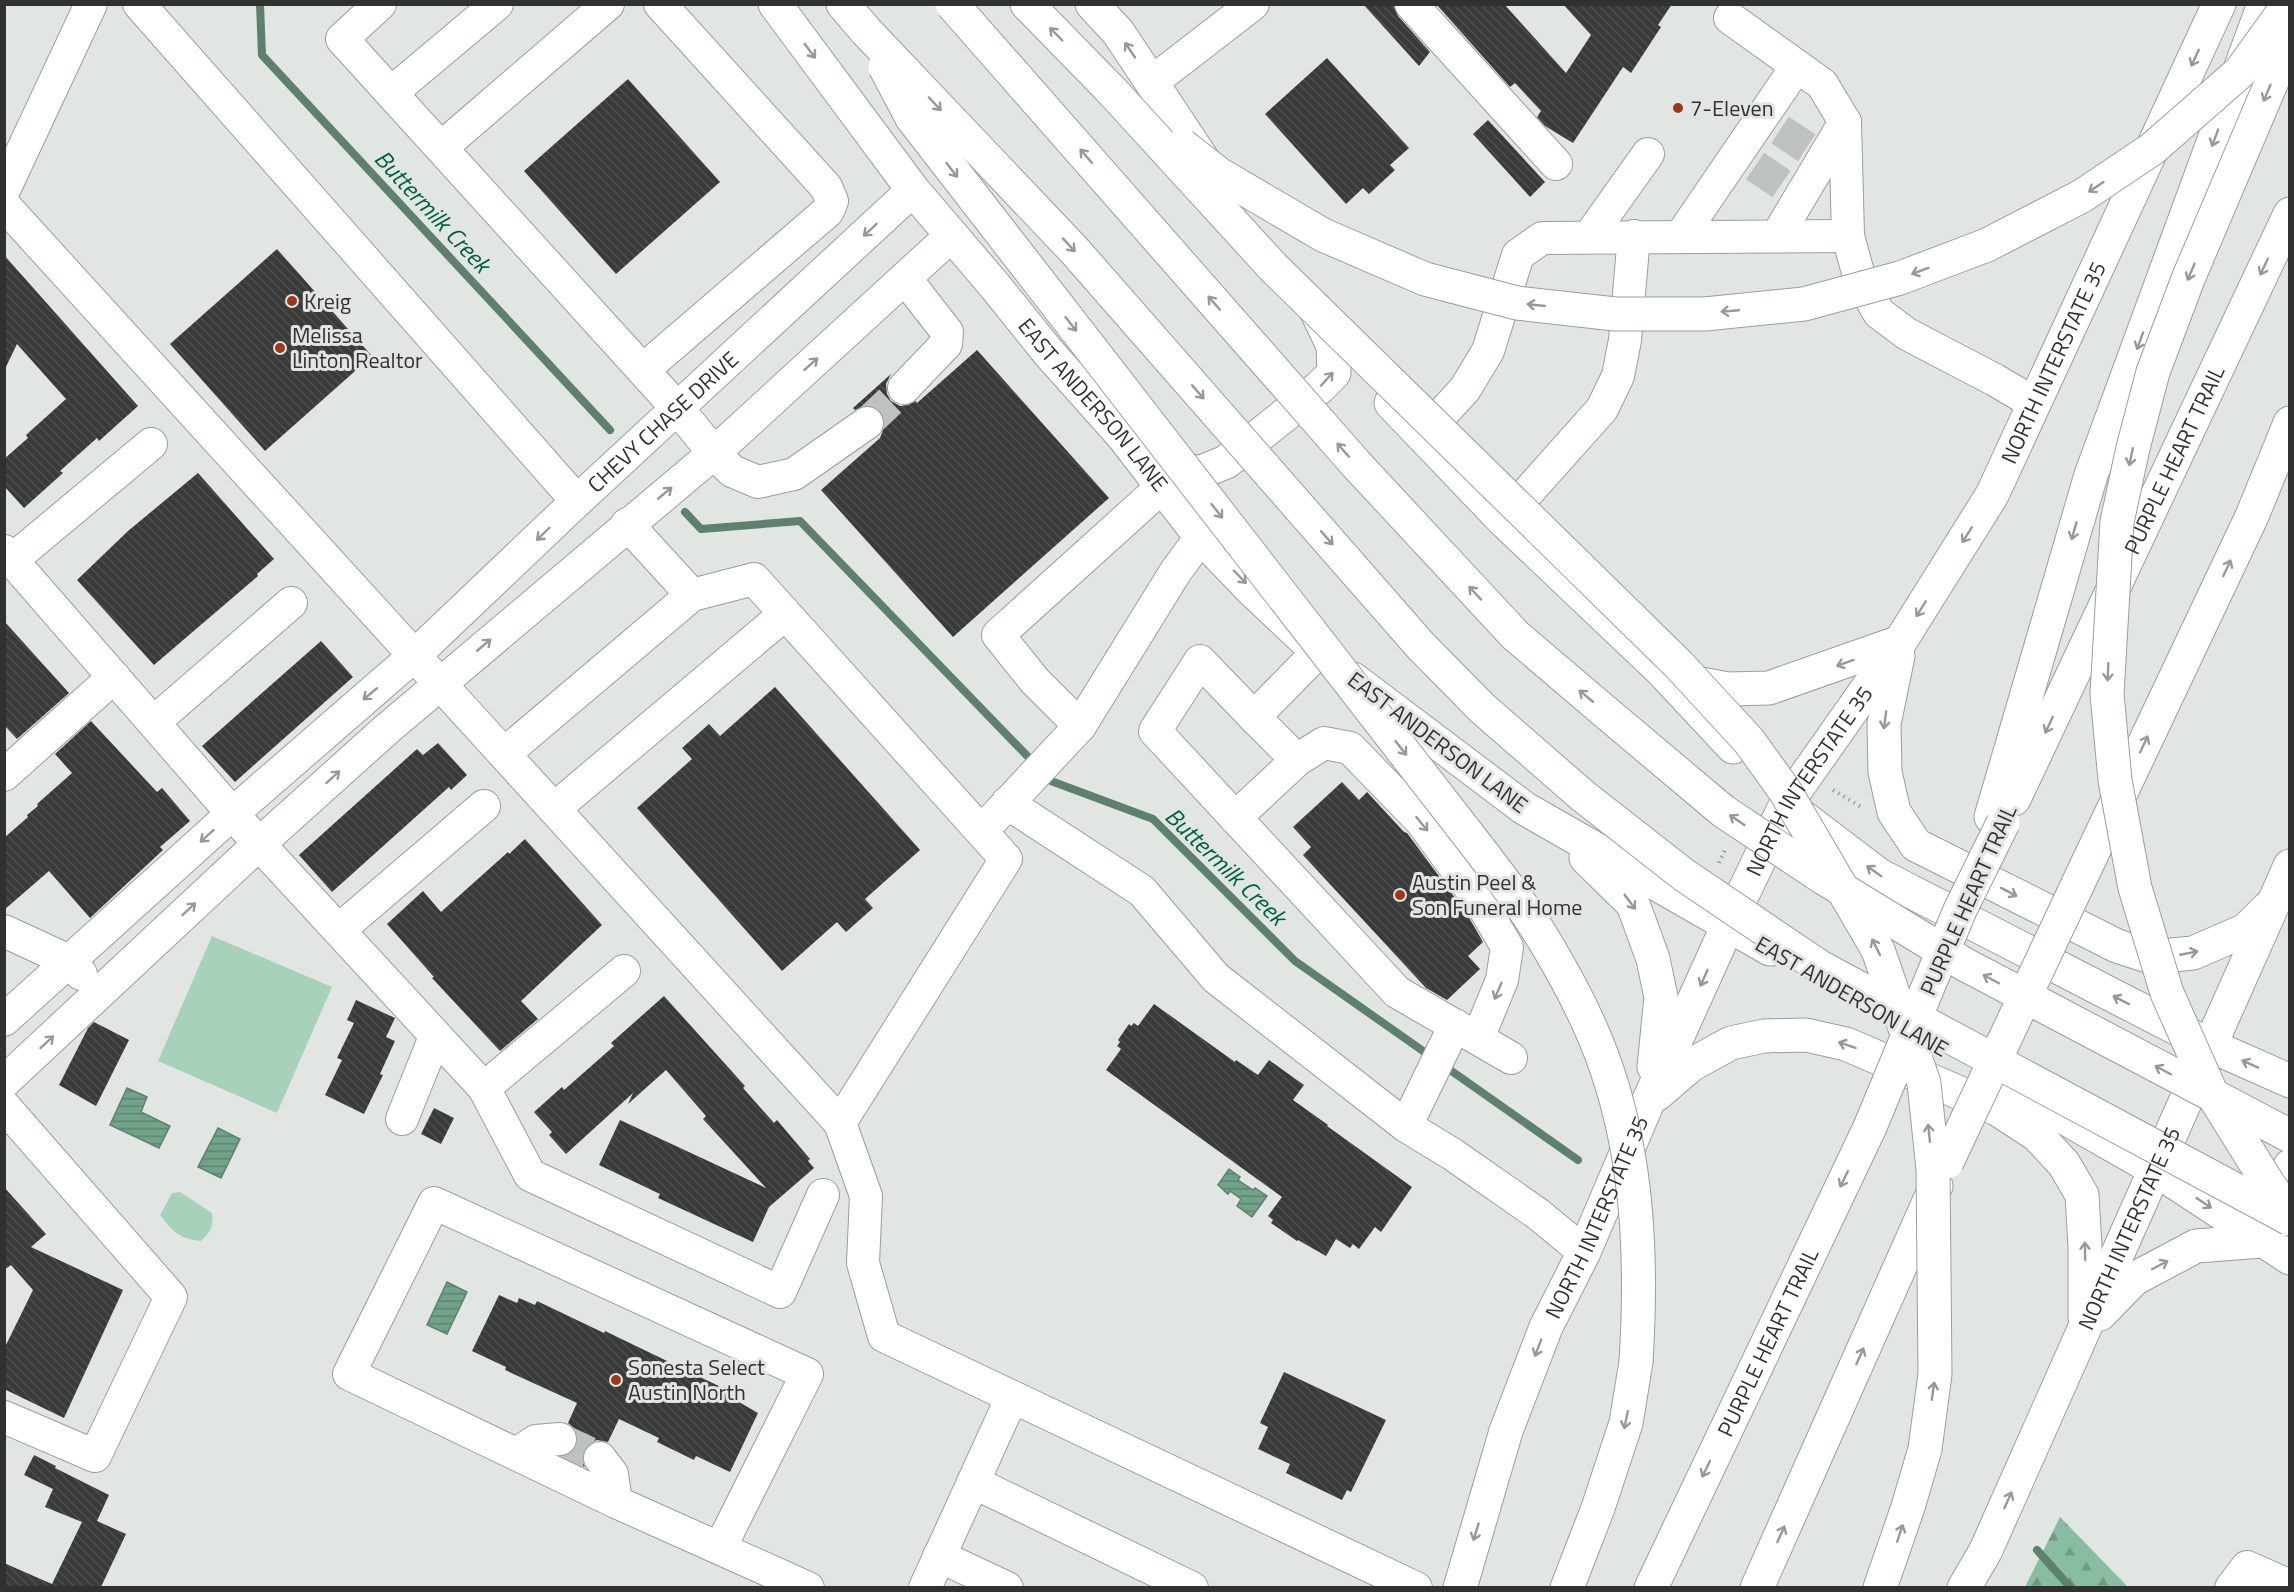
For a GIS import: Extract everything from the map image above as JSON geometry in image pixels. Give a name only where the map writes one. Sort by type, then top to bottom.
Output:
[{"type":"main road","name":"EAST ANDERSON LANE","points":[[775,4],[913,190],[1048,352],[1122,435],[1201,537],[1253,591],[1318,652],[1524,808],[2156,1170],[2280,1248]]},
{"type":"main road","points":[[843,4],[1074,250],[1420,645],[1482,708],[1583,796],[1684,875],[1820,967],[2289,1218]]},
{"type":"main road","points":[[952,4],[1356,464],[1515,635],[1594,702],[1723,811],[1822,877],[1964,964],[2289,1136]]},
{"type":"main road","points":[[1026,4],[1112,91],[1273,267],[1679,665],[1749,741],[1785,791],[1878,950],[1924,1083],[1933,1169],[1935,1374],[1925,1449],[1908,1507],[1880,1587]]},
{"type":"main road","points":[[1092,4],[1118,32],[1249,229],[1309,297],[1369,381],[1503,520],[1661,670],[1786,804],[1879,875],[2211,1046],[2289,1082]]},
{"type":"main road","name":"NORTH INTERSTATE 35","points":[[1460,1587],[1506,1431],[1546,1327],[1584,1252],[1648,1102],[1786,804],[1900,642],[1992,495],[2219,4]]},
{"type":"main road","points":[[1997,820],[2091,475],[2264,4]]},
{"type":"main road","points":[[1112,91],[1219,174],[1323,235],[1425,279],[1517,303],[1615,314],[1705,314],[1804,304],[1900,278],[1987,245],[2082,196],[2152,149],[2240,72],[2289,4]]},
{"type":"main road","points":[[866,31],[912,118],[1483,854],[1533,922],[1575,995],[1600,1050],[1618,1104],[1635,1194],[1640,1299],[1636,1362],[1626,1423],[1598,1508],[1567,1587]]},
{"type":"main road","points":[[2289,39],[2188,279],[2153,372],[2133,447],[2117,522],[2108,694],[2115,780],[2135,888],[2167,993],[2210,1090],[2289,1213]]},
{"type":"main road","name":"PURPLE HEART TRAIL","points":[[1651,1587],[1870,1127],[1997,820],[2289,214]]},
{"type":"main road","points":[[1122,435],[1166,464],[1199,473],[1226,462],[1334,373],[1333,346],[1309,297]]},
{"type":"main road","points":[[1757,1587],[1947,1162],[2252,516],[2289,423]]},
{"type":"main road","points":[[2252,516],[2289,451]]},
{"type":"main road","points":[[1661,670],[1701,684],[1728,689],[1769,688],[1900,642]]},
{"type":"main road","points":[[1900,642],[1884,724],[1885,772],[1894,812],[1916,845],[2116,946],[2151,957],[2193,954],[2246,930],[2274,903]]},
{"type":"main road","points":[[1524,808],[1591,862],[1634,904],[1653,959],[1661,997],[1657,1046],[1648,1102]]},
{"type":"main road","name":"NORTH INTERSTATE 35","points":[[1964,1587],[1986,1550],[2289,866]]},
{"type":"main road","points":[[1648,1102],[1691,1065],[1731,1043],[1764,1036],[1806,1035],[1846,1044],[1997,1109],[2037,1135],[2064,1164],[2082,1195],[2085,1247],[2085,1330]]},
{"type":"main road","points":[[2085,1330],[2134,1279],[2196,1246],[2280,1248],[2280,1234],[2273,1198],[2289,1166]]},
{"type":"street","points":[[4,190],[90,4]]},
{"type":"street","points":[[139,4],[577,501]]},
{"type":"street","points":[[380,4],[342,39],[442,147],[732,471],[758,482],[794,474],[867,423]]},
{"type":"street","points":[[391,93],[497,4]]},
{"type":"street","points":[[442,147],[608,4]]},
{"type":"street","points":[[643,370],[828,211],[832,201],[825,187],[660,4]]},
{"type":"street","points":[[1152,82],[1253,4]]},
{"type":"street","points":[[1411,4],[1556,164]]},
{"type":"street","points":[[1730,18],[1822,84],[1845,122],[1848,236],[1860,280],[1879,312],[1907,334],[2034,403]]},
{"type":"street","points":[[1681,236],[1746,160],[1771,124],[1797,66]]},
{"type":"street","points":[[1777,236],[1795,193],[1819,155],[1845,122]]},
{"type":"street","points":[[1589,237],[1648,154]]},
{"type":"street","name":"CHEVY CHASE DRIVE","points":[[4,1020],[233,813],[414,656],[577,501],[913,190]]},
{"type":"street","points":[[4,204],[840,1123],[866,1196],[863,1263],[884,1336],[1416,1587]]},
{"type":"street","points":[[4,1082],[258,844],[439,683],[714,453],[952,235]]},
{"type":"street","points":[[1503,520],[1602,409],[1618,376],[1625,340],[1634,236]]},
{"type":"street","points":[[1422,436],[1465,389],[1488,351],[1518,255],[1542,238],[1848,236]]},
{"type":"street","points":[[904,388],[946,344],[947,332],[905,278]]},
{"type":"street","points":[[150,444],[8,556],[258,844],[484,1088],[530,1175],[780,1292],[823,1195]]},
{"type":"street","points":[[1080,726],[1035,681],[998,634],[1162,487]]},
{"type":"street","points":[[627,524],[692,595]]},
{"type":"street","points":[[982,832],[1080,726],[1176,571],[1201,537]]},
{"type":"street","points":[[504,754],[692,595],[754,579],[1006,859],[840,1123]]},
{"type":"street","points":[[154,722],[291,603]]},
{"type":"street","points":[[554,808],[785,614]]},
{"type":"street","points":[[1254,717],[1318,652]]},
{"type":"street","points":[[1297,760],[1200,661],[1155,731],[1397,992],[1459,1036],[1511,1058]]},
{"type":"street","points":[[4,775],[114,677]]},
{"type":"street","points":[[1235,818],[1297,760],[1324,743],[1350,748],[1421,821],[1482,904],[1507,946],[1502,980],[1459,1036],[1424,1090],[1406,1126]]},
{"type":"street","points":[[1014,796],[1142,891],[1216,978],[1406,1126],[1452,1154],[1528,1207],[1584,1252]]},
{"type":"street","points":[[339,930],[484,806]]},
{"type":"street","points":[[4,931],[69,961],[98,994]]},
{"type":"street","points":[[484,1088],[624,971]]},
{"type":"street","points":[[402,1119],[435,1036]]},
{"type":"street","points":[[4,1106],[171,1297],[95,1456],[4,1417]]},
{"type":"street","points":[[720,1548],[807,1374],[434,1203],[349,1374],[616,1502],[807,1587]]},
{"type":"street","points":[[925,1587],[1012,1397]]},
{"type":"street","points":[[516,1454],[536,1441],[560,1439]]},
{"type":"street","points":[[600,1458],[612,1474],[616,1502]]},
{"type":"street","points":[[973,1482],[1192,1587]]},
{"type":"street","points":[[939,1556],[1007,1587]]},
{"type":"street","points":[[2231,1587],[2247,1567],[2289,1586]]},
{"type":"shaded area","points":[[212,936],[332,987],[277,1113],[158,1061]]},
{"type":"shaded area","points":[[127,1088],[147,1097],[141,1112],[170,1126],[159,1148],[110,1125]]},
{"type":"shaded area","points":[[218,1128],[240,1139],[221,1178],[198,1167]]},
{"type":"shaded area","points":[[1229,1169],[1240,1177],[1238,1180],[1267,1196],[1252,1217],[1237,1206],[1241,1199],[1230,1191],[1228,1194],[1218,1185]]},
{"type":"shaded area","points":[[180,1192],[212,1213],[211,1229],[201,1241],[178,1234],[160,1215],[172,1193]]},
{"type":"shaded area","points":[[447,1282],[467,1292],[447,1334],[427,1325]]},
{"type":"green space","points":[[2060,1517],[2128,1587],[2025,1587]]},
{"type":"building","points":[[1363,4],[1393,4],[1398,16],[1430,52],[1419,66]]},
{"type":"building","points":[[1436,4],[1504,4],[1566,73],[1591,35],[1563,4],[1672,4],[1658,25],[1661,27],[1631,73],[1623,67],[1573,143],[1545,126],[1537,117],[1541,111],[1515,83],[1510,87]]},
{"type":"building","points":[[1327,58],[1409,148],[1390,165],[1395,170],[1369,194],[1363,188],[1346,204],[1265,114]]},
{"type":"building","points":[[628,79],[720,182],[616,274],[524,171]]},
{"type":"building","points":[[1488,120],[1545,182],[1530,197],[1473,134]]},
{"type":"building","points":[[277,249],[372,356],[265,451],[170,344]]},
{"type":"building","points":[[4,255],[138,406],[99,441],[97,438],[60,471],[63,473],[24,508],[4,486],[4,459],[28,438],[26,435],[66,399],[17,344],[4,371]]},
{"type":"building","points":[[977,350],[1109,498],[953,637],[821,490],[880,438],[885,422],[882,413],[875,407],[866,405],[855,410],[853,408],[891,374],[886,384],[887,394],[891,401],[900,406],[916,401],[917,403]]},
{"type":"building","points":[[198,473],[274,559],[257,574],[258,576],[154,665],[77,580],[128,531]]},
{"type":"building","points":[[4,621],[69,693],[17,739],[4,725]]},
{"type":"building","points":[[321,641],[353,677],[235,782],[202,746]]},
{"type":"building","points":[[775,687],[920,850],[865,899],[873,908],[846,932],[837,922],[782,971],[637,808],[692,759],[682,748],[709,724],[720,736]]},
{"type":"building","points":[[91,721],[157,792],[162,788],[190,821],[160,847],[163,850],[90,918],[49,871],[4,910],[4,838],[72,773],[55,754]]},
{"type":"building","points":[[438,743],[467,775],[451,790],[449,787],[332,892],[299,855],[417,749],[423,755]]},
{"type":"building","name":"Austin Peel & Son Funeral Home","points":[[1342,782],[1359,800],[1367,792],[1407,833],[1467,914],[1483,942],[1468,956],[1480,969],[1447,1000],[1426,988],[1303,855],[1311,847],[1293,827]]},
{"type":"building","points":[[525,839],[602,925],[521,1001],[538,1019],[500,1051],[432,978],[434,977],[387,924],[423,891],[441,912]]},
{"type":"building","points":[[664,996],[745,1086],[743,1088],[774,1123],[777,1120],[810,1159],[808,1161],[814,1168],[769,1207],[753,1242],[658,1198],[660,1194],[599,1165],[620,1120],[766,1188],[703,1119],[706,1116],[666,1070],[628,1104],[633,1093],[566,1154],[549,1135],[552,1132],[534,1112],[562,1087],[564,1090],[614,1046],[611,1043]]},
{"type":"building","points":[[356,1000],[395,1018],[386,1037],[395,1041],[380,1074],[383,1075],[364,1114],[325,1095],[342,1060],[337,1058],[354,1023],[347,1020]]},
{"type":"building","points":[[1154,1004],[1235,1062],[1236,1060],[1258,1075],[1269,1060],[1304,1085],[1293,1100],[1412,1187],[1381,1232],[1375,1227],[1359,1249],[1353,1244],[1350,1248],[1336,1239],[1326,1256],[1297,1241],[1271,1223],[1273,1220],[1268,1216],[1282,1197],[1106,1070],[1121,1049],[1117,1046],[1120,1042],[1118,1040],[1129,1024],[1131,1026],[1134,1023],[1138,1026]]},
{"type":"building","points":[[94,1022],[129,1040],[96,1106],[59,1085],[88,1028]]},
{"type":"building","points":[[434,1108],[454,1118],[441,1144],[421,1134]]},
{"type":"building","points":[[4,1187],[46,1234],[31,1247],[123,1290],[64,1418],[4,1389],[4,1349],[33,1290],[11,1265],[4,1270]]},
{"type":"building","name":"Sonesta Select Austin North","points":[[499,1295],[517,1303],[519,1298],[535,1305],[537,1301],[604,1333],[605,1331],[727,1390],[725,1394],[758,1413],[730,1472],[696,1456],[694,1460],[657,1442],[659,1438],[619,1419],[608,1442],[597,1440],[584,1450],[582,1460],[585,1467],[563,1457],[571,1453],[576,1446],[578,1437],[575,1429],[568,1423],[577,1403],[505,1370],[506,1367],[472,1351]]},
{"type":"building","points":[[1284,1372],[1386,1420],[1351,1492],[1347,1490],[1342,1500],[1286,1473],[1290,1464],[1258,1449],[1268,1427],[1260,1423]]},
{"type":"building","points":[[34,1455],[109,1495],[97,1521],[126,1534],[101,1587],[4,1587],[4,1563],[52,1584],[82,1522],[45,1507],[53,1489],[24,1475]]},
{"type":"waterway","name":"Buttermilk Creek","points":[[260,4],[262,55],[610,430]]},
{"type":"waterway","name":"Buttermilk Creek","points":[[685,512],[701,529],[800,521],[1035,764]]},
{"type":"waterway","name":"Buttermilk Creek","points":[[1043,773],[1051,781],[1153,819],[1295,961],[1433,1058]]},
{"type":"waterway","name":"Buttermilk Creek","points":[[1443,1065],[1578,1160]]},
{"type":"waterway","name":"Buttermilk Creek","points":[[2037,1550],[2071,1588]]},
{"type":"tunnel","points":[[1780,130],[1815,153]]},
{"type":"tunnel","points":[[1755,166],[1789,189]]},
{"type":"tunnel","points":[[867,423],[904,388]]},
{"type":"tunnel","points":[[560,1439],[600,1458]]},
{"type":"place","name":"7-Eleven","points":[[1678,108]]},
{"type":"place","name":"Kreig","points":[[292,301]]},
{"type":"place","name":"Melissa Linton Realtor","points":[[280,348]]},
{"type":"place","name":"Austin Peel & Son Funeral Home","points":[[1400,895]]},
{"type":"place","name":"Sonesta Select Austin North","points":[[616,1380]]}]
